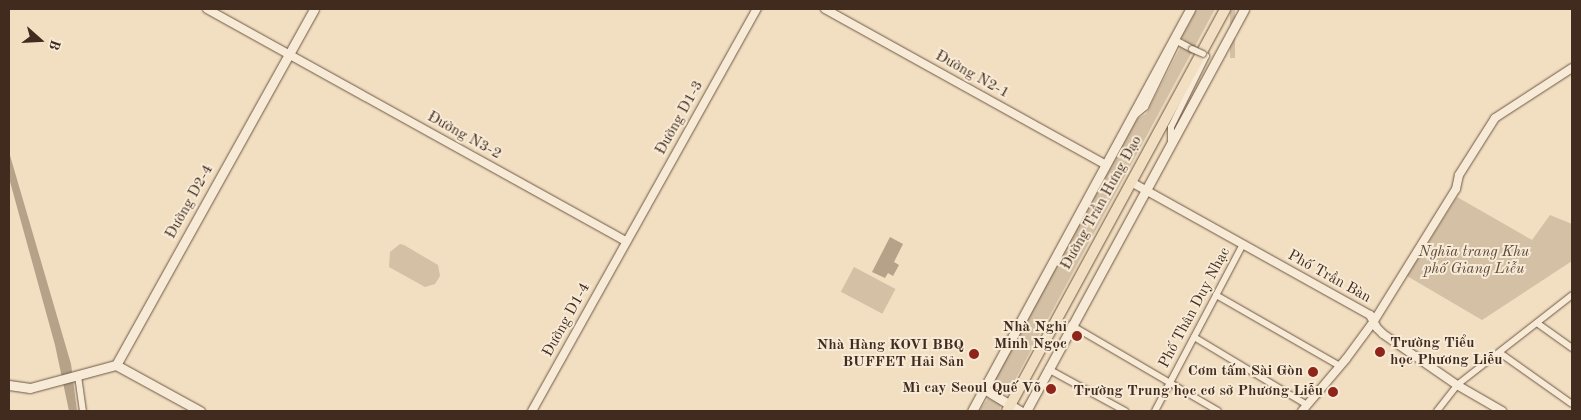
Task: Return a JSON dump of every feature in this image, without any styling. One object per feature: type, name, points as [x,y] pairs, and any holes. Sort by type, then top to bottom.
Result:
[{"type":"highway","name":"Đường Trần Hưng Đạo","points":[[1008,408],[1226,9]]},
{"type":"main road","name":"Đường D2-4","points":[[116,365],[314,9]]},
{"type":"main road","name":"Đường Trần Hưng Đạo","points":[[972,411],[1190,9]]},
{"type":"main road","name":"Đường Trần Hưng Đạo","points":[[1026,411],[1244,9]]},
{"type":"main road","points":[[9,386],[27,388],[116,365],[200,411]]},
{"type":"main road","points":[[984,390],[1008,408],[1020,411]]},
{"type":"street","name":"Đường N3-2","points":[[208,9],[626,241]]},
{"type":"street","name":"Đường D1-3","points":[[626,241],[757,9]]},
{"type":"street","name":"Đường N2-1","points":[[825,9],[1106,164]]},
{"type":"street","points":[[1131,119],[1145,107],[1177,41],[1206,56],[1171,128],[1171,143]]},
{"type":"street","points":[[1194,338],[1304,408],[1340,366],[1374,320],[1456,189],[1459,175],[1495,118],[1572,68]]},
{"type":"street","name":"Phố Trần Bàn","points":[[1131,182],[1364,312],[1374,320],[1376,328],[1383,334],[1457,385],[1475,393],[1502,411]]},
{"type":"street","name":"Đường D1-4","points":[[532,411],[626,241]]},
{"type":"street","name":"Phố Thân Duy Nhạc","points":[[1155,411],[1243,244]]},
{"type":"street","points":[[1216,295],[1340,366]]},
{"type":"street","points":[[1437,411],[1457,385],[1572,295]]},
{"type":"street","points":[[1537,323],[1572,348]]},
{"type":"street","points":[[1071,325],[1218,411]]},
{"type":"street","points":[[1500,353],[1572,404]]},
{"type":"street","points":[[1048,369],[1125,411]]},
{"type":"street","points":[[78,376],[82,411]]},
{"type":"street","points":[[1569,411],[1572,408]]},
{"type":"green space","points":[[1197,9],[1215,9],[1009,391],[1000,390],[994,384],[994,381],[1137,119],[1146,114],[1184,40],[1181,38]]},
{"type":"green space","points":[[1230,9],[1235,9],[1235,58],[1230,58]]},
{"type":"green space","name":"Nghĩa trang Khu phố Giang Liễu","points":[[1457,197],[1532,240],[1550,215],[1572,224],[1572,261],[1482,320],[1407,276]]},
{"type":"green space","points":[[400,244],[438,265],[440,276],[435,284],[425,287],[389,267],[390,252]]},
{"type":"green space","points":[[854,267],[895,289],[882,314],[841,292]]},
{"type":"green space","points":[[988,398],[1001,405],[999,411],[979,411]]},
{"type":"shaded area","points":[[9,152],[71,364],[77,411],[69,411],[55,345],[9,178]]},
{"type":"shaded area","points":[[890,237],[903,244],[894,262],[899,265],[893,276],[888,273],[885,278],[872,272]]},
{"type":"place","name":"Nhà Nghỉ Minh Ngọc","points":[[1077,336]]},
{"type":"place","name":"Trường Tiểu học Phương Liễu","points":[[1380,352]]},
{"type":"place","name":"Nhà Hàng KOVI BBQ BUFFET Hải Sản","points":[[974,354]]},
{"type":"place","name":"Cơm tấm Sài Gòn","points":[[1313,372]]},
{"type":"place","name":"Mì cay Seoul Quế Võ","points":[[1051,389]]},
{"type":"place","name":"Trường Trung học cơ sở Phương Liễu","points":[[1333,392]]}]
